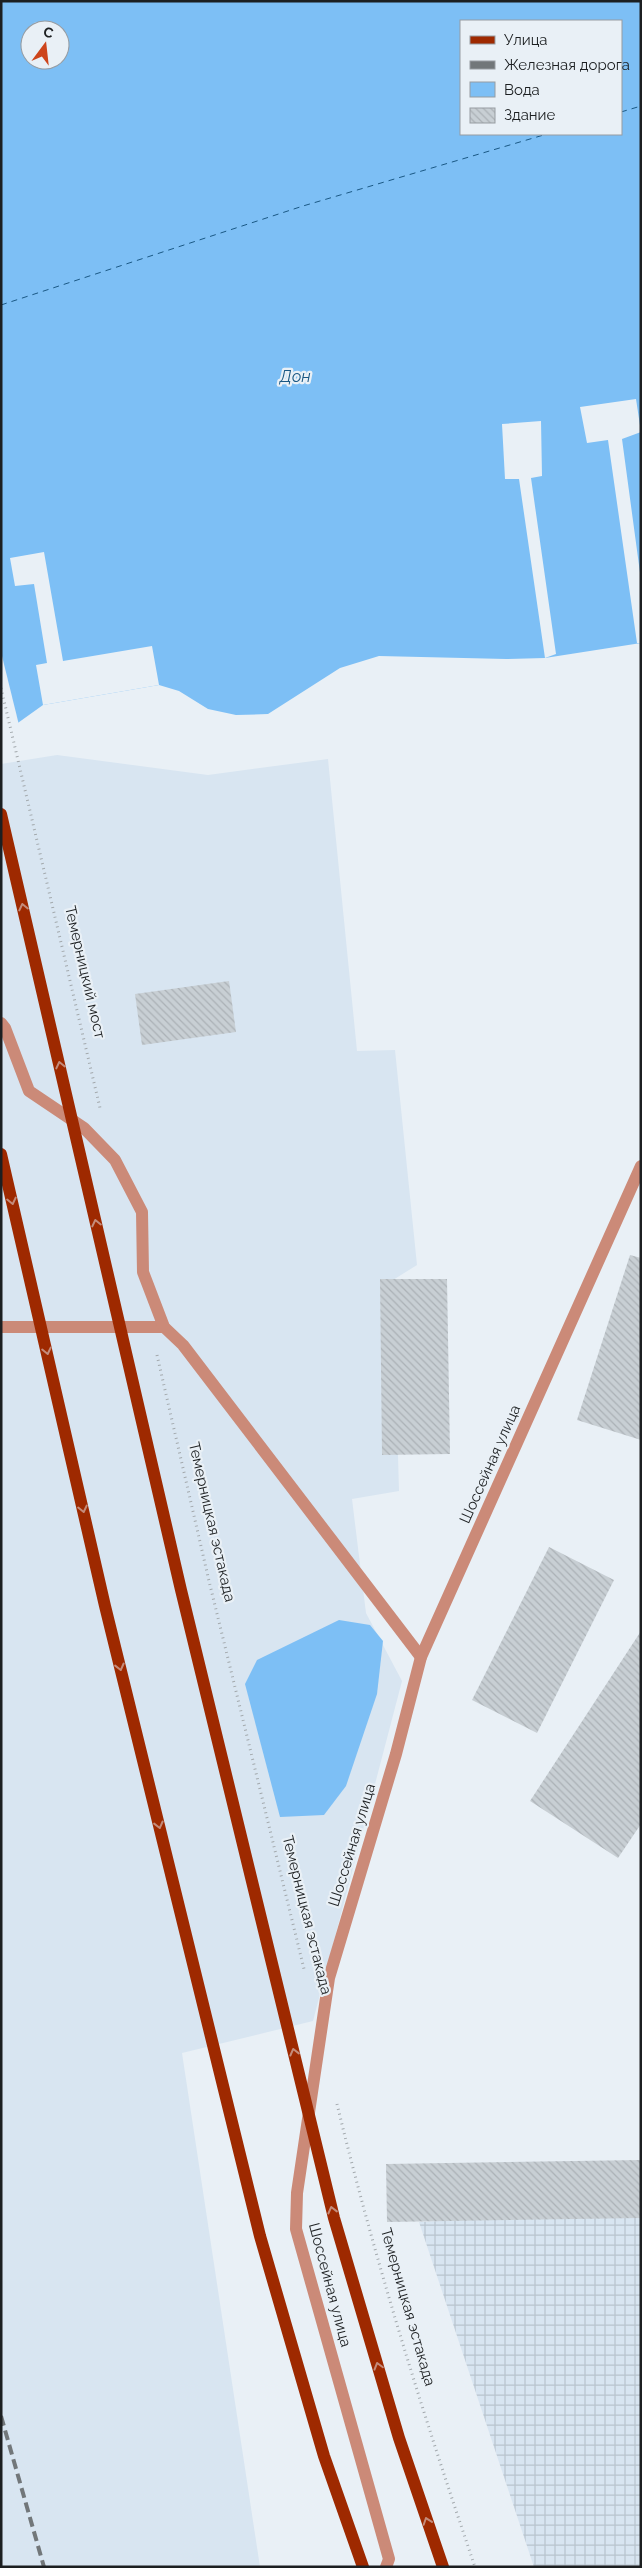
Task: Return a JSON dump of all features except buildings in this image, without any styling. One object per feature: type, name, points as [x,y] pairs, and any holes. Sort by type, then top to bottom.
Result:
[{"type":"main road","points":[[1,814],[180,1590],[334,2218],[399,2438],[443,2567]]},
{"type":"main road","points":[[1,1154],[108,1616],[260,2236],[324,2456],[363,2567]]},
{"type":"street","points":[[1,1024],[5,1028],[29,1092],[84,1128],[115,1160],[120,1168],[142,1212],[143,1272],[164,1327],[183,1344],[421,1657]]},
{"type":"street","name":"Шоссейная улица","points":[[386,2567],[389,2559],[296,2229],[297,2194],[329,1978],[396,1754],[421,1657],[641,1166]]},
{"type":"street","points":[[1,1328],[164,1327]]},
{"type":"path","name":"Темерницкий мост","points":[[1,688],[100,1111]]},
{"type":"path","name":"Темерницкая эстакада","points":[[156,1350],[209,1581],[305,1974]]},
{"type":"path","name":"Темерницкая эстакада","points":[[335,2098],[363,2210],[424,2418],[475,2567]]},
{"type":"shaded area","points":[[57,755],[208,775],[328,759],[357,1051],[395,1050],[417,1265],[393,1280],[399,1491],[352,1499],[366,1613],[402,1681],[313,2021],[182,2053],[260,2567],[1,2567],[1,764]]},
{"type":"shaded area","points":[[641,2211],[641,2567],[534,2567],[419,2222]]},
{"type":"water","name":"Дон","points":[[1,1],[641,1],[641,643],[545,658],[379,656],[340,668],[268,714],[236,715],[208,709],[179,691],[159,685],[43,705],[1,735]]},
{"type":"water","points":[[339,1620],[370,1625],[383,1641],[377,1694],[346,1786],[324,1815],[280,1817],[245,1684],[257,1660]]},
{"type":"pier","points":[[636,399],[641,432],[622,439],[641,580],[641,643],[637,643],[608,440],[587,443],[580,407]]},
{"type":"pier","points":[[541,421],[542,476],[531,478],[556,654],[545,658],[519,479],[505,479],[502,424]]},
{"type":"pier","points":[[44,552],[63,661],[152,646],[159,685],[43,705],[36,665],[47,663],[34,584],[15,586],[10,558]]},
{"type":"pier","points":[[1,652],[19,725],[1,737]]},
{"type":"ferry route","points":[[622,112],[641,106]]},
{"type":"ferry route","points":[[1,305],[303,206],[544,135]]},
{"type":"railway","points":[[1,2416],[44,2567]]}]
